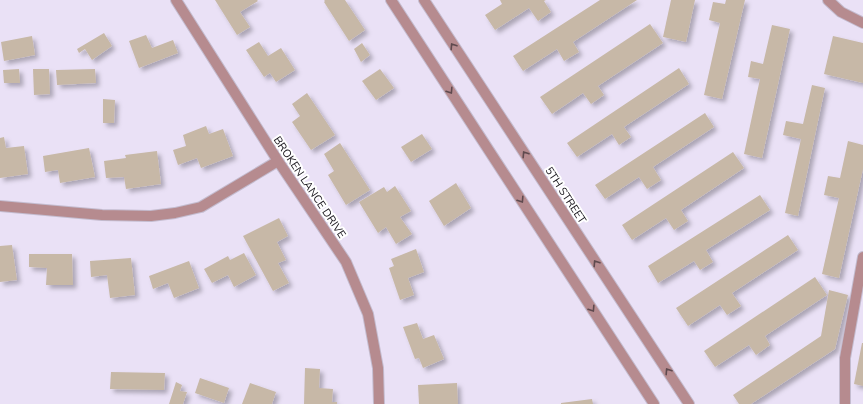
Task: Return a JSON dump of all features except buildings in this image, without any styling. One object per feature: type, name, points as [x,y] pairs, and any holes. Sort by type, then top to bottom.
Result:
[{"type":"street","name":"BROKEN LANCE DRIVE","points":[[176,0],[278,161],[346,262],[368,314],[378,368],[379,404]]},
{"type":"street","points":[[391,0],[654,404]]},
{"type":"street","name":"5TH STREET","points":[[424,0],[689,404]]},
{"type":"street","points":[[828,0],[841,12],[863,23]]},
{"type":"street","points":[[0,206],[102,215],[151,216],[176,213],[201,207],[278,161]]},
{"type":"street","points":[[845,404],[845,358],[863,257]]}]
